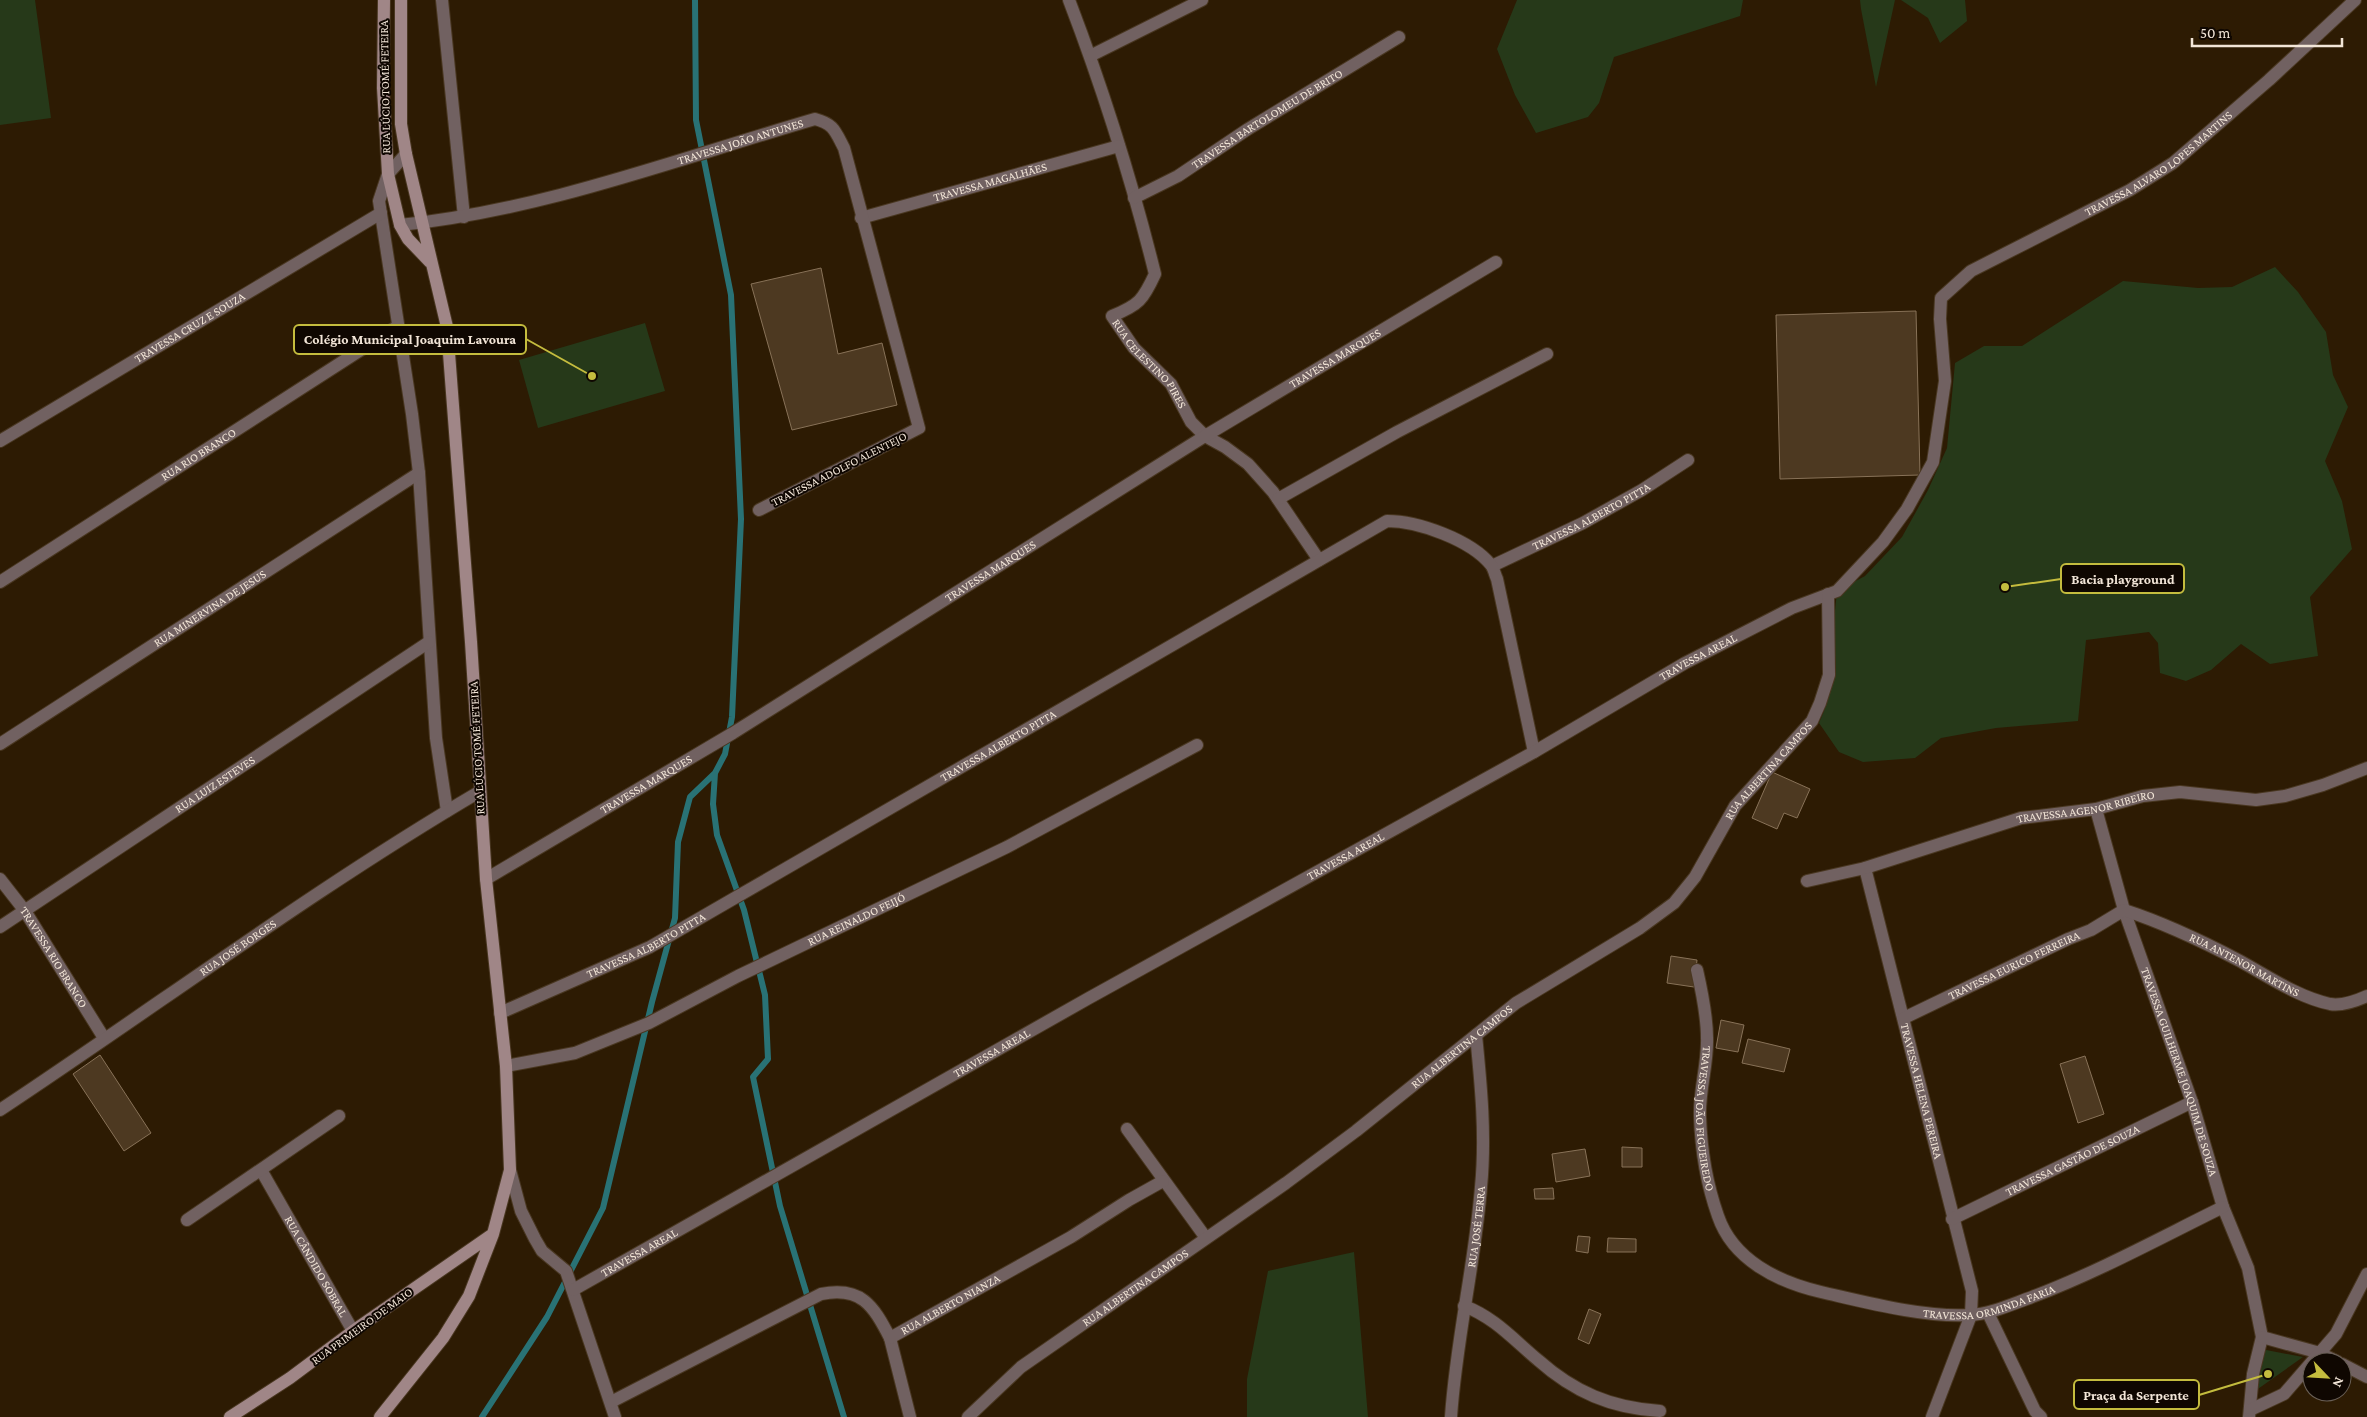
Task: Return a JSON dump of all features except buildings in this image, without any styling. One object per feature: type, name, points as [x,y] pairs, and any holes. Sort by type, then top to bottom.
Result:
[{"type":"main road","name":"RUA LÚCIO TOMÉ FETEIRA","points":[[384,0],[383,88],[388,174],[400,225],[408,239],[430,262]]},
{"type":"main road","name":"RUA LÚCIO TOMÉ FETEIRA","points":[[380,1417],[444,1338],[469,1296],[493,1234],[510,1170],[506,1066],[486,879],[446,327],[406,154],[401,124],[401,0]]},
{"type":"main road","name":"RUA PRIMEIRO DE MAIO","points":[[230,1417],[290,1378],[353,1331],[493,1234]]},
{"type":"street","points":[[442,0],[464,217]]},
{"type":"street","name":"RUA CELESTINO PIRES","points":[[1068,0],[1090,56],[1119,146],[1155,274],[1145,296],[1134,307],[1112,316],[1134,348],[1171,384],[1191,422],[1205,436],[1225,447],[1248,464],[1278,499],[1319,560]]},
{"type":"street","points":[[1090,56],[1202,0]]},
{"type":"street","name":"TRAVESSA ALVARO LOPES MARTINS","points":[[1941,298],[1971,272],[2130,190],[2173,163],[2263,86],[2355,0]]},
{"type":"street","name":"TRAVESSA BARTOLOMEU DE BRITO","points":[[1134,198],[1178,176],[1248,129],[1399,37]]},
{"type":"street","name":"TRAVESSA JOÃO ANTUNES","points":[[400,225],[464,217],[594,188],[815,120],[828,122],[844,148],[861,218],[919,428]]},
{"type":"street","name":"TRAVESSA MAGALHÃES","points":[[861,218],[1119,146]]},
{"type":"street","name":"RUA LÚCIO TOMÉ FETEIRA","points":[[406,154],[388,174],[379,201],[412,414],[419,473],[436,738],[447,811]]},
{"type":"street","name":"TRAVESSA CRUZ E SOUZA","points":[[0,441],[380,213]]},
{"type":"street","name":"TRAVESSA MARQUES","points":[[486,879],[701,752],[1205,436],[1496,262]]},
{"type":"street","name":"TRAVESSA AREAL","points":[[573,1288],[753,1189],[1098,993],[1534,752],[1685,663],[1792,608],[1837,591],[1883,542],[1907,509],[1934,462],[1945,381],[1940,319],[1941,298]]},
{"type":"street","name":"RUA RIO BRANCO","points":[[0,582],[398,326]]},
{"type":"street","points":[[1278,499],[1397,432],[1547,354]]},
{"type":"street","name":"TRAVESSA ADOLFO ALENTEJO","points":[[760,510],[919,428]]},
{"type":"street","name":"TRAVESSA ALBERTO PITTA","points":[[500,1013],[673,935],[1387,521],[1405,521],[1445,535],[1475,550],[1492,566],[1583,523],[1642,490],[1688,460]]},
{"type":"street","name":"RUA MINERVINA DE JESUS","points":[[0,744],[419,473]]},
{"type":"street","points":[[1492,566],[1497,579],[1534,752]]},
{"type":"street","name":"RUA ALBERTINA CAMPOS","points":[[968,1417],[1021,1367],[1356,1131],[1516,1003],[1640,928],[1674,903],[1695,877],[1735,806],[1812,721],[1829,674],[1828,594]]},
{"type":"street","name":"RUA LUIZ ESTEVES","points":[[0,927],[429,642]]},
{"type":"street","name":"RUA REINALDO FEIJÓ","points":[[506,1066],[575,1053],[649,1023],[738,976],[1007,847],[1198,745]]},
{"type":"street","name":"TRAVESSA AGENOR RIBEIRO","points":[[1807,881],[1865,868],[2021,818],[2096,808],[2143,796],[2180,792],[2256,800],[2323,785],[2367,768]]},
{"type":"street","name":"RUA JOSÉ BORGES","points":[[0,1110],[104,1038],[447,811],[479,792]]},
{"type":"street","name":"TRAVESSA GUILHERME JOAQUIM DE SOUZA","points":[[2096,808],[2124,910],[2192,1102],[2224,1207],[2248,1268],[2262,1337]]},
{"type":"street","name":"TRAVESSA HELENA PEREIRA","points":[[1865,868],[1904,1018],[1952,1220],[1972,1291],[1971,1315],[1932,1417]]},
{"type":"street","name":"TRAVESSA RIO BRANCO","points":[[0,879],[25,911],[104,1038]]},
{"type":"street","name":"RUA ANTENOR MARTINS","points":[[2124,910],[2156,920],[2305,996],[2332,1004],[2349,1003],[2367,996]]},
{"type":"street","name":"TRAVESSA EURICO FERREIRA","points":[[1904,1018],[2068,939],[2091,930],[2124,910]]},
{"type":"street","name":"TRAVESSA JOÃO FIGUEIREDO","points":[[1698,970],[1704,998],[1707,1039],[1700,1115],[1706,1166],[1718,1217],[1730,1241],[1745,1257]]},
{"type":"street","name":"RUA JOSÉ TERRA","points":[[1451,1417],[1454,1373],[1481,1188],[1484,1138],[1476,1034]]},
{"type":"street","name":"TRAVESSA GASTÃO DE SOUZA","points":[[1952,1220],[2192,1102]]},
{"type":"street","points":[[187,1220],[338,1116]]},
{"type":"street","points":[[1127,1129],[1206,1238]]},
{"type":"street","name":"RUA CÂNDIDO SOBRAL","points":[[261,1170],[353,1331]]},
{"type":"street","points":[[510,1170],[521,1211],[535,1239],[542,1250],[566,1272],[573,1288],[615,1417]]},
{"type":"street","name":"RUA ALBERTO NIANZA","points":[[611,1402],[821,1294],[836,1291],[851,1293],[864,1300],[876,1312],[890,1338],[1071,1237],[1163,1181]]},
{"type":"street","name":"TRAVESSA ORMINDA FARIA","points":[[1745,1257],[1775,1277],[1805,1288],[1926,1313],[1971,1315],[1988,1313],[2073,1281],[2224,1207]]},
{"type":"street","points":[[2321,1352],[2336,1334],[2367,1274]]},
{"type":"street","points":[[1464,1306],[1479,1311],[1495,1322],[1539,1362],[1581,1391],[1624,1408],[1660,1411]]},
{"type":"street","points":[[1988,1313],[2035,1412],[2041,1417]]},
{"type":"street","points":[[2250,1414],[2253,1374],[2262,1337],[2316,1352]]},
{"type":"street","points":[[890,1338],[910,1417]]},
{"type":"street","points":[[2352,1369],[2367,1377]]},
{"type":"street","points":[[2250,1414],[2284,1394],[2302,1374]]},
{"type":"green space","points":[[0,0],[35,0],[51,118],[0,125]]},
{"type":"green space","points":[[1517,0],[1743,0],[1740,16],[1614,57],[1599,103],[1588,117],[1536,133],[1515,95],[1497,49]]},
{"type":"green space","points":[[1860,0],[1895,0],[1876,87],[1861,9]]},
{"type":"green space","points":[[1901,0],[1965,0],[1967,21],[1940,43],[1928,18]]},
{"type":"green space","points":[[2275,267],[2298,292],[2326,332],[2333,375],[2348,407],[2325,461],[2342,501],[2352,549],[2310,597],[2318,656],[2270,664],[2241,644],[2211,670],[2186,681],[2160,673],[2158,643],[2149,632],[2086,640],[2078,721],[1996,728],[1941,738],[1915,758],[1863,762],[1839,752],[1819,723],[1836,668],[1833,631],[1837,591],[1865,576],[1902,537],[1928,490],[1947,448],[1955,363],[1984,346],[2022,346],[2123,281],[2198,288],[2232,287]]},
{"type":"green space","points":[[645,323],[665,391],[538,428],[519,360]]},
{"type":"green space","points":[[1354,1252],[1368,1417],[1247,1417],[1247,1379],[1268,1271]]},
{"type":"green space","points":[[2261,1349],[2302,1357],[2302,1358],[2255,1391]]},
{"type":"waterway","points":[[482,1417],[547,1317],[603,1208],[652,1002],[675,918],[678,842],[690,797],[715,773],[725,754],[732,717],[741,519],[731,295],[696,120],[695,0]]},
{"type":"waterway","points":[[715,773],[713,804],[717,835],[744,910],[765,995],[768,1059],[753,1077],[780,1206],[844,1417]]},
{"type":"place","name":"Colégio Municipal Joaquim Lavoura","points":[[592,376]]},
{"type":"place","name":"Bacia playground","points":[[2005,587]]},
{"type":"place","name":"Praça da Serpente","points":[[2268,1374]]}]
